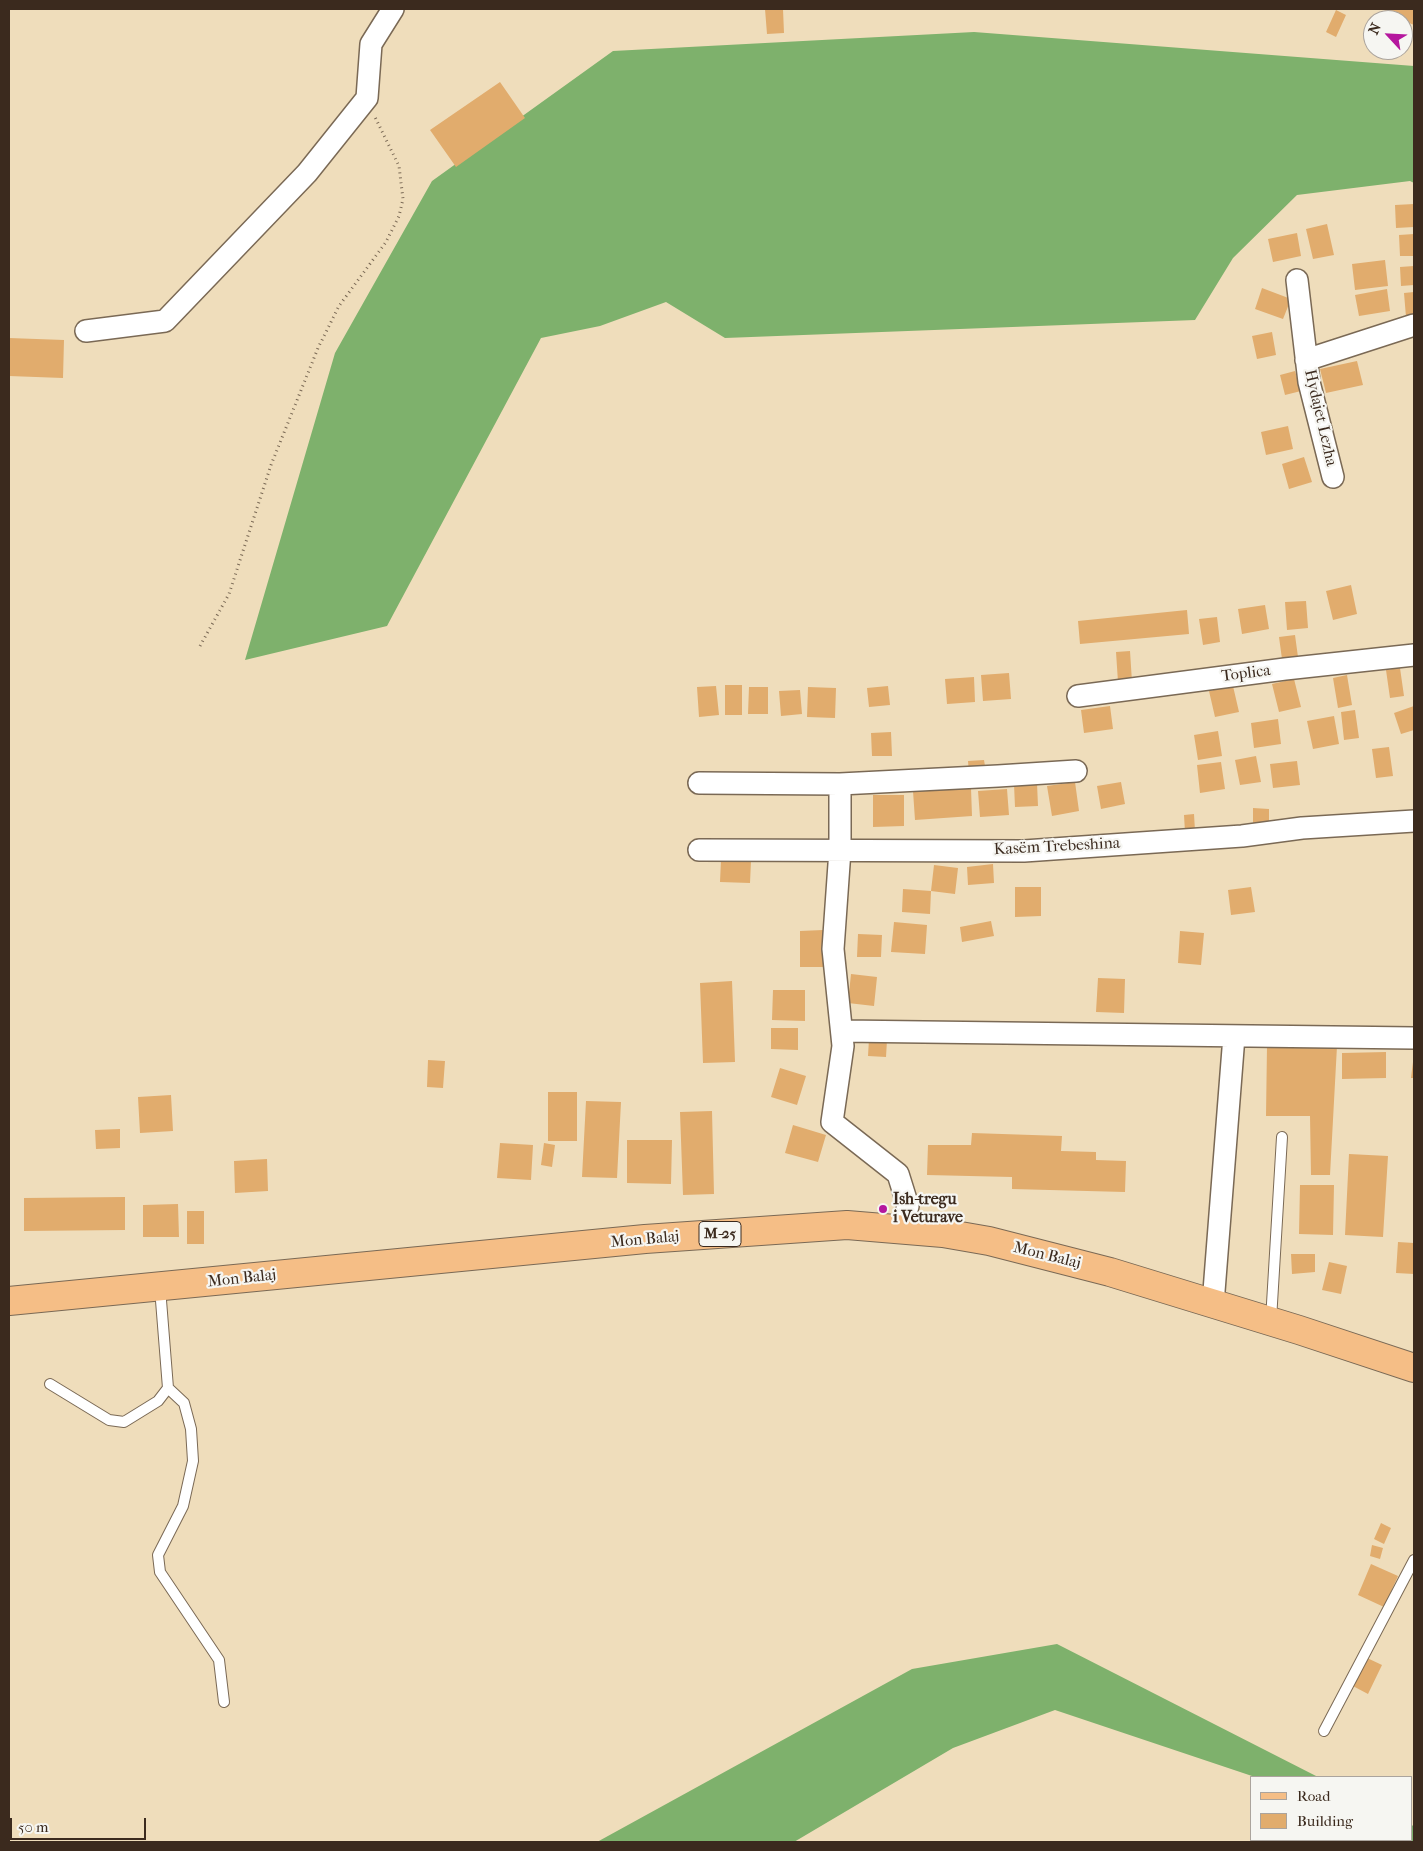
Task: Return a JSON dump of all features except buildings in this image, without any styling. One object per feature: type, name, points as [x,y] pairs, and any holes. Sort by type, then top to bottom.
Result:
[{"type":"main road","name":"Mon Balaj","points":[[9,1301],[645,1239],[847,1225],[943,1233],[989,1241],[1110,1272],[1271,1321],[1414,1368]]},
{"type":"street","points":[[86,331],[165,321],[307,173],[367,98],[371,44],[393,9]]},
{"type":"street","name":"Hydajet Lezha","points":[[1298,280],[1309,382],[1333,477]]},
{"type":"street","name":"Hydajet Lezha","points":[[1306,360],[1414,325]]},
{"type":"street","name":"Toplica","points":[[1078,696],[1285,669],[1414,655]]},
{"type":"street","points":[[700,782],[840,784],[1076,771]]},
{"type":"street","points":[[840,784],[840,850],[833,949],[843,1046],[832,1122],[898,1174],[908,1206],[905,1217],[905,1230]]},
{"type":"street","name":"Kasëm Trebeshina","points":[[699,850],[1024,851],[1233,836],[1302,828],[1414,821]]},
{"type":"street","points":[[842,1031],[1414,1038]]},
{"type":"street","points":[[1213,1304],[1234,1036]]},
{"type":"lane","points":[[1271,1321],[1282,1137]]},
{"type":"lane","points":[[50,1384],[109,1420],[124,1422],[158,1402],[168,1388],[160,1287]]},
{"type":"lane","points":[[168,1388],[184,1403],[191,1429],[193,1461],[183,1506],[158,1555],[160,1572],[219,1660],[224,1702]]},
{"type":"lane","points":[[1324,1731],[1414,1560]]},
{"type":"path","points":[[200,646],[229,594],[271,465],[318,348],[339,306],[386,242],[399,216],[403,199],[399,166],[367,98]]},
{"type":"green space","points":[[974,32],[1414,66],[1414,183],[1410,181],[1297,195],[1233,258],[1195,320],[725,338],[666,302],[600,326],[541,338],[387,626],[245,660],[335,353],[432,181],[613,51]]},
{"type":"green space","points":[[1057,1644],[1316,1776],[1252,1776],[1055,1710],[953,1748],[794,1842],[597,1842],[912,1669]]},
{"type":"green space","points":[[1414,1827],[1414,1842],[1372,1841],[1413,1841]]},
{"type":"place","name":"Ish-tregu i Veturave","points":[[883,1209]]}]
